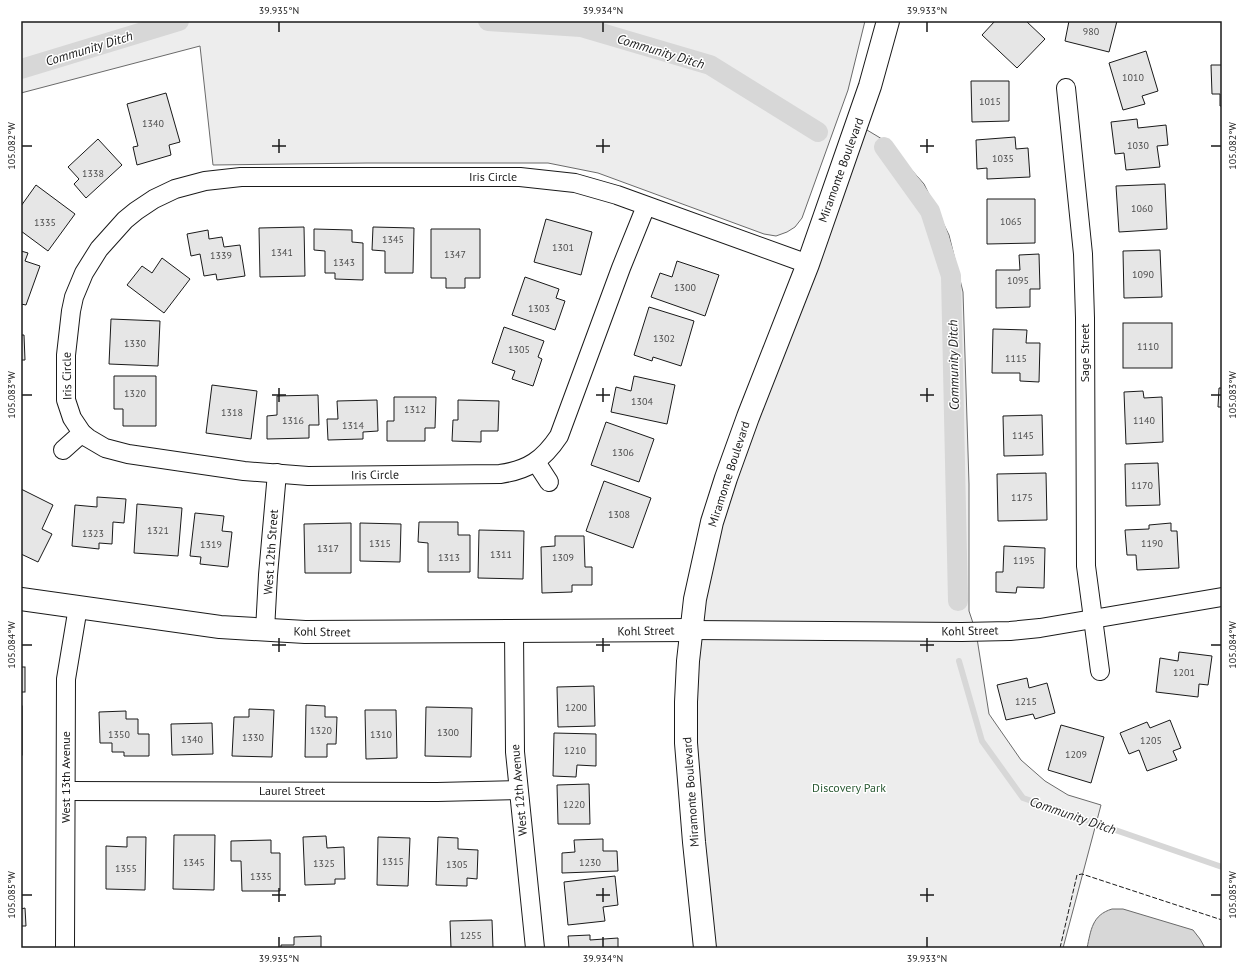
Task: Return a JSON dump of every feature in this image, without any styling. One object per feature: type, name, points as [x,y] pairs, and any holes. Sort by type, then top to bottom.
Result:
[{"type":"street","name":"Miramonte Boulevard","points":[[705,948],[686,743],[688,661],[695,599],[709,537],[726,478],[748,417],[808,264],[867,94],[888,21]]},
{"type":"street","name":"Sage Street","points":[[1066,88],[1083,254],[1085,318],[1086,566],[1100,671]]},
{"type":"street","name":"Iris Circle","points":[[646,206],[621,268],[559,436],[552,446],[536,462],[528,467],[500,474],[308,476],[244,471],[128,454],[105,448],[82,433],[72,418],[66,400],[66,355],[74,297],[84,273],[99,250],[124,220],[136,210],[175,189],[205,181],[241,177],[520,177],[575,183],[617,195],[808,264]]},
{"type":"street","points":[[63,450],[82,433]]},
{"type":"street","points":[[536,462],[549,482]]},
{"type":"street","name":"West 12th Street","points":[[265,630],[268,575],[277,473]]},
{"type":"street","name":"Kohl Street","points":[[21,599],[220,627],[305,632],[691,630],[976,632],[1040,628],[1222,597]]},
{"type":"street","name":"West 13th Avenue","points":[[65,948],[66,679],[78,607]]},
{"type":"street","name":"West 12th Avenue","points":[[514,632],[515,752],[534,948]]},
{"type":"street","name":"Laurel Street","points":[[66,791],[437,792],[518,790]]},
{"type":"shaded area","points":[[21,21],[865,21],[848,90],[802,218],[795,227],[776,236],[764,234],[598,173],[548,163],[213,165],[200,46],[21,93]]},
{"type":"shaded area","name":"Discovery Park","points":[[857,124],[887,142],[924,184],[949,235],[963,292],[969,484],[969,611],[976,632],[989,714],[1021,760],[1045,781],[1068,795],[1101,805],[1063,948],[705,948],[694,842],[695,599]]},
{"type":"shaded area","points":[[1112,909],[1123,909],[1193,930],[1205,948],[1087,948],[1091,929],[1096,919],[1100,915]]},
{"type":"building","points":[[995,21],[1026,21],[1045,39],[1017,68],[982,35]]},
{"type":"building","points":[[1069,21],[1117,21],[1109,52],[1065,41]]},
{"type":"building","points":[[1146,51],[1158,91],[1142,96],[1145,104],[1123,110],[1109,63]]},
{"type":"building","points":[[1211,65],[1222,65],[1222,106],[1220,106],[1220,94],[1212,94]]},
{"type":"building","points":[[971,81],[1009,81],[1009,121],[972,122]]},
{"type":"building","points":[[166,93],[180,142],[169,145],[171,155],[137,165],[133,147],[138,146],[127,104]]},
{"type":"building","points":[[1137,119],[1138,128],[1166,125],[1168,145],[1157,146],[1160,167],[1126,170],[1124,153],[1115,154],[1111,122]]},
{"type":"building","points":[[1015,137],[1016,149],[1028,148],[1030,177],[987,179],[987,168],[977,169],[976,140]]},
{"type":"building","points":[[98,139],[122,165],[86,198],[74,184],[79,179],[68,167]]},
{"type":"building","points":[[1165,184],[1167,229],[1119,232],[1116,186]]},
{"type":"building","points":[[36,185],[75,214],[48,251],[21,231],[21,206]]},
{"type":"building","points":[[987,199],[1035,199],[1035,243],[987,244]]},
{"type":"building","points":[[546,219],[592,232],[581,275],[534,262]]},
{"type":"building","points":[[304,227],[305,276],[260,277],[259,228]]},
{"type":"building","points":[[373,227],[414,228],[413,273],[385,273],[385,251],[372,250]]},
{"type":"building","points":[[314,229],[352,230],[352,242],[363,243],[363,280],[335,279],[335,273],[325,273],[325,251],[314,250]]},
{"type":"building","points":[[431,229],[480,229],[480,278],[465,278],[465,288],[446,288],[446,278],[431,278]]},
{"type":"building","points":[[208,230],[209,239],[222,237],[224,247],[240,245],[245,276],[217,280],[216,274],[204,276],[200,254],[191,256],[187,234]]},
{"type":"building","points":[[1160,250],[1162,297],[1124,298],[1123,251]]},
{"type":"building","points":[[21,251],[28,253],[25,261],[40,266],[26,305],[21,304]]},
{"type":"building","points":[[1039,254],[1040,289],[1030,289],[1030,307],[996,308],[996,270],[1020,270],[1019,255]]},
{"type":"building","points":[[162,258],[190,279],[164,313],[127,285],[142,266],[152,273]]},
{"type":"building","points":[[677,261],[719,275],[705,316],[651,297],[660,273],[672,277]]},
{"type":"building","points":[[525,277],[559,289],[556,298],[565,301],[555,330],[512,315]]},
{"type":"building","points":[[649,307],[694,321],[681,366],[653,357],[652,361],[634,355]]},
{"type":"building","points":[[111,319],[160,321],[158,366],[109,364]]},
{"type":"building","points":[[1123,323],[1172,323],[1172,368],[1123,368]]},
{"type":"building","points":[[504,327],[544,341],[538,357],[542,359],[533,386],[512,379],[515,371],[492,363]]},
{"type":"building","points":[[993,329],[1027,330],[1026,343],[1040,343],[1039,382],[1020,381],[1020,373],[992,373]]},
{"type":"building","points":[[21,335],[24,335],[25,360],[21,360]]},
{"type":"building","points":[[114,376],[156,376],[156,426],[123,426],[123,409],[114,409]]},
{"type":"building","points":[[634,376],[675,385],[667,424],[611,412],[616,387],[631,391]]},
{"type":"building","points":[[212,385],[257,391],[251,439],[206,433]]},
{"type":"building","points":[[1219,388],[1222,388],[1222,407],[1218,407]]},
{"type":"building","points":[[1143,391],[1144,398],[1162,397],[1163,442],[1126,444],[1124,392]]},
{"type":"building","points":[[318,395],[319,425],[309,425],[309,438],[267,439],[267,416],[277,415],[277,396]]},
{"type":"building","points":[[394,397],[436,397],[435,428],[425,428],[425,441],[387,441],[387,421],[394,421]]},
{"type":"building","points":[[377,400],[378,431],[363,432],[363,439],[328,440],[327,419],[338,419],[337,401]]},
{"type":"building","points":[[458,400],[499,401],[498,431],[481,431],[481,442],[452,441],[453,420],[458,420]]},
{"type":"building","points":[[1042,415],[1043,455],[1004,456],[1003,416]]},
{"type":"building","points":[[606,422],[654,439],[639,482],[591,465]]},
{"type":"building","points":[[1158,463],[1160,505],[1126,506],[1125,464]]},
{"type":"building","points":[[1046,473],[1047,520],[998,521],[997,474]]},
{"type":"building","points":[[604,481],[651,498],[633,548],[586,531]]},
{"type":"building","points":[[21,489],[53,505],[42,529],[52,534],[38,562],[21,554]]},
{"type":"building","points":[[97,497],[126,499],[124,523],[113,522],[112,544],[99,543],[99,549],[72,546],[75,505],[97,507]]},
{"type":"building","points":[[137,504],[182,508],[178,556],[134,553]]},
{"type":"building","points":[[195,513],[224,516],[222,531],[232,532],[228,567],[200,564],[201,557],[190,556]]},
{"type":"building","points":[[419,522],[458,522],[458,535],[470,535],[470,572],[428,572],[428,543],[418,542]]},
{"type":"building","points":[[351,523],[351,573],[305,573],[304,524]]},
{"type":"building","points":[[360,523],[401,524],[400,562],[360,561]]},
{"type":"building","points":[[1171,523],[1171,531],[1177,531],[1179,568],[1137,570],[1136,555],[1127,555],[1125,530],[1149,529],[1149,525]]},
{"type":"building","points":[[479,530],[524,531],[523,579],[478,578]]},
{"type":"building","points":[[555,536],[584,536],[585,567],[592,567],[592,585],[572,585],[572,592],[542,593],[541,547],[555,546]]},
{"type":"building","points":[[1004,546],[1045,548],[1044,588],[1017,587],[1016,593],[996,592],[996,572],[1003,572]]},
{"type":"building","points":[[1179,652],[1212,656],[1208,685],[1199,684],[1198,697],[1156,692],[1160,658],[1178,661]]},
{"type":"building","points":[[21,667],[25,667],[25,692],[21,692]]},
{"type":"building","points":[[1027,678],[1029,688],[1047,683],[1055,713],[1035,719],[1033,714],[1006,720],[997,685]]},
{"type":"building","points":[[594,686],[595,726],[558,727],[557,687]]},
{"type":"building","points":[[306,705],[325,706],[325,717],[337,717],[336,744],[327,744],[327,757],[305,757]]},
{"type":"building","points":[[22,706],[22,755],[21,755]]},
{"type":"building","points":[[426,707],[472,708],[471,757],[425,756]]},
{"type":"building","points":[[249,709],[274,710],[272,757],[232,756],[234,717],[249,717]]},
{"type":"building","points":[[365,710],[396,710],[397,758],[366,759]]},
{"type":"building","points":[[126,711],[126,719],[138,719],[138,734],[149,734],[149,756],[124,756],[124,752],[112,752],[112,743],[100,743],[99,712]]},
{"type":"building","points":[[1170,720],[1181,748],[1173,751],[1177,760],[1147,771],[1139,750],[1129,754],[1120,733],[1147,722],[1150,728]]},
{"type":"building","points":[[212,723],[213,754],[172,755],[171,724]]},
{"type":"building","points":[[1061,725],[1104,737],[1091,783],[1048,770]]},
{"type":"building","points":[[554,733],[596,734],[596,766],[577,765],[576,777],[553,776]]},
{"type":"building","points":[[589,784],[590,824],[558,824],[557,785]]},
{"type":"building","points":[[174,835],[215,835],[214,890],[173,889]]},
{"type":"building","points":[[326,836],[327,848],[344,847],[345,879],[335,879],[335,884],[305,885],[303,837]]},
{"type":"building","points":[[127,837],[146,837],[145,890],[106,889],[106,846],[127,847]]},
{"type":"building","points":[[378,837],[410,838],[408,886],[377,885]]},
{"type":"building","points":[[438,837],[458,838],[458,849],[478,850],[477,879],[467,878],[467,886],[436,885]]},
{"type":"building","points":[[603,839],[603,851],[617,851],[618,871],[562,873],[562,853],[575,852],[574,840]]},
{"type":"building","points":[[271,840],[271,853],[280,853],[280,891],[242,891],[241,861],[231,861],[231,841]]},
{"type":"building","points":[[615,876],[618,905],[603,907],[605,921],[568,925],[564,882]]},
{"type":"building","points":[[25,908],[26,926],[21,926],[21,909]]},
{"type":"building","points":[[492,920],[493,948],[451,948],[450,921]]},
{"type":"building","points":[[590,935],[590,940],[618,938],[618,948],[569,948],[568,936]]},
{"type":"building","points":[[321,936],[321,948],[281,948],[281,945],[294,945],[294,937]]},
{"type":"waterway","name":"Community Ditch","points":[[21,69],[179,21]]},
{"type":"waterway","name":"Community Ditch","points":[[488,21],[581,27],[710,65],[818,132]]},
{"type":"waterway","name":"Community Ditch","points":[[884,147],[930,211],[951,276],[958,601]]},
{"type":"waterway","name":"Community Ditch","points":[[959,661],[982,741],[1023,798],[1222,867]]},
{"type":"fence","points":[[1060,948],[1077,875],[1082,874],[1222,920]]}]
